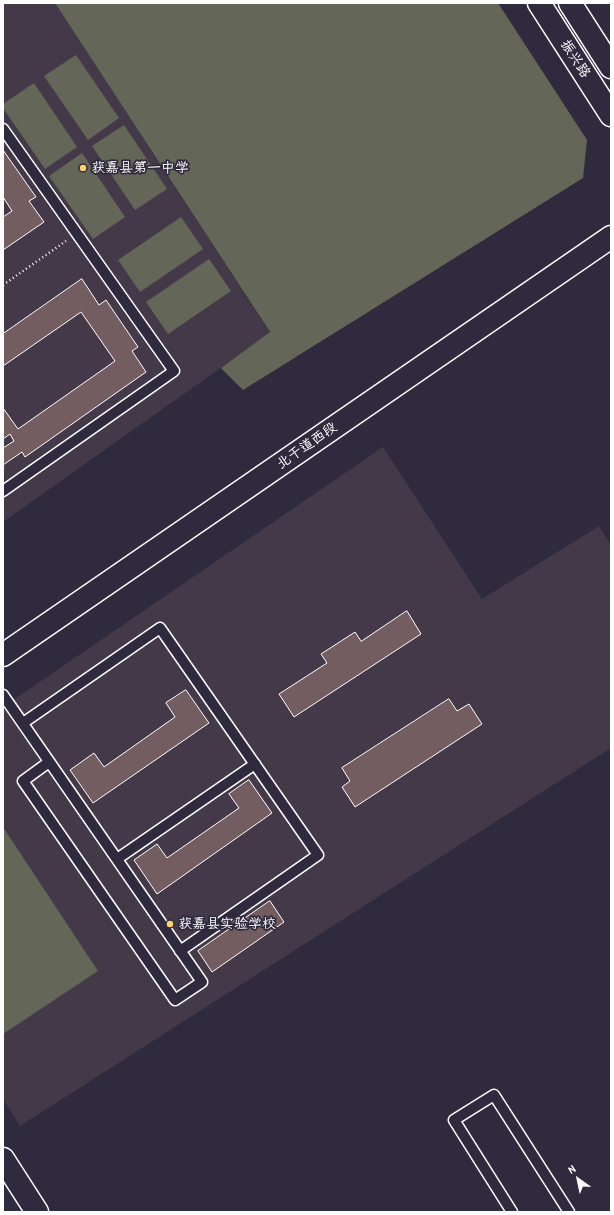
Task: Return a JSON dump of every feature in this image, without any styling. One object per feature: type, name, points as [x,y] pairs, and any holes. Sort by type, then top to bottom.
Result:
[{"type":"street","name":"振兴路","points":[[539,3],[611,115]]},
{"type":"street","name":"振兴路","points":[[570,3],[611,67]]},
{"type":"street","name":"北干道西段","points":[[3,655],[611,237]]},
{"type":"street","points":[[3,1159],[37,1212]]},
{"type":"lane","points":[[3,129],[174,371],[3,491]]},
{"type":"lane","points":[[23,724],[160,628],[255,764],[318,855],[180,950]]},
{"type":"lane","points":[[3,695],[50,762],[202,982],[175,1000],[23,781],[50,762]]},
{"type":"lane","points":[[117,859],[255,764]]},
{"type":"lane","points":[[512,1212],[454,1120],[494,1095],[569,1212]]},
{"type":"path","points":[[3,285],[77,233]]},
{"type":"shaded area","name":"获嘉县第一中学","points":[[3,3],[55,3],[270,333],[3,522]]},
{"type":"shaded area","name":"获嘉县实验学校","points":[[383,447],[482,599],[599,526],[611,545],[611,748],[20,1126],[3,1099],[3,707]]},
{"type":"green space","points":[[55,3],[498,3],[587,140],[583,178],[243,390],[221,368],[270,332]]},
{"type":"green space","points":[[76,55],[119,118],[88,140],[44,76]]},
{"type":"green space","points":[[34,83],[77,147],[45,169],[3,108],[3,104]]},
{"type":"green space","points":[[124,125],[167,189],[135,210],[92,146]]},
{"type":"green space","points":[[82,153],[125,217],[93,239],[49,176]]},
{"type":"green space","points":[[181,217],[203,249],[140,292],[118,260]]},
{"type":"green space","points":[[209,259],[231,291],[168,334],[146,302]]},
{"type":"green space","points":[[3,827],[98,971],[3,1034]]},
{"type":"building","points":[[3,150],[36,197],[29,201],[44,222],[3,250],[3,217],[12,211],[3,197]]},
{"type":"building","points":[[82,279],[99,305],[106,300],[138,347],[132,351],[146,372],[25,457],[22,452],[3,465],[3,448],[14,441],[10,434],[3,439],[3,408],[18,429],[115,361],[81,312],[3,366],[3,334]]},
{"type":"building","points":[[407,611],[421,634],[294,717],[279,694],[327,663],[321,654],[355,632],[361,641]]},
{"type":"building","points":[[186,690],[209,723],[93,803],[70,770],[94,753],[104,767],[175,717],[166,703]]},
{"type":"building","points":[[449,699],[457,711],[469,704],[482,724],[355,807],[342,787],[350,781],[342,768]]},
{"type":"building","points":[[249,780],[272,813],[157,894],[134,860],[157,844],[167,858],[239,808],[229,794]]},
{"type":"building","points":[[270,901],[284,922],[212,972],[198,951]]},
{"type":"place","name":"获嘉县第一中学","points":[[83,168]]},
{"type":"place","name":"获嘉县实验学校","points":[[170,924]]}]
